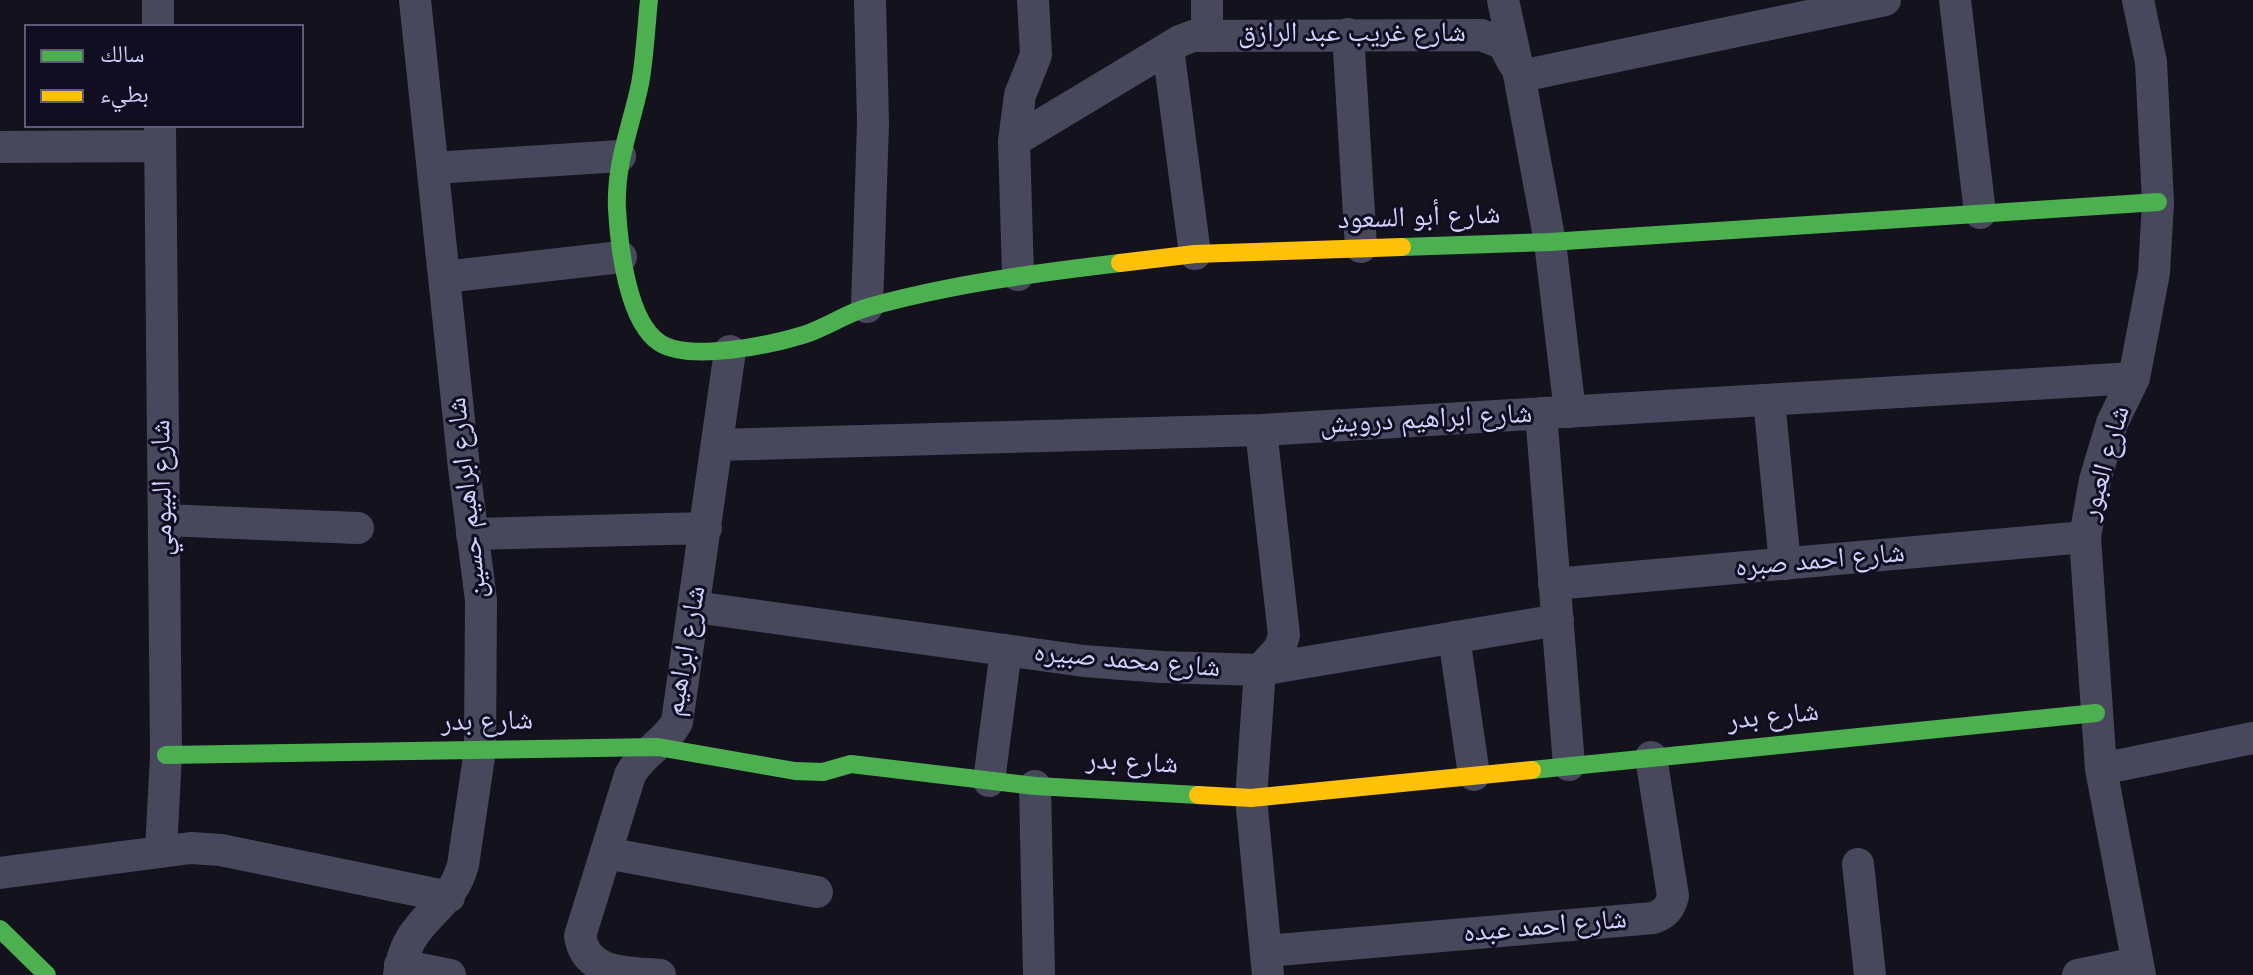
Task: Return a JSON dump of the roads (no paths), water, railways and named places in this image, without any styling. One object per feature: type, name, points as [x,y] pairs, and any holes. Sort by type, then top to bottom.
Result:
[{"type":"street","points":[[158,0],[158,24]]},
{"type":"street","name":"شارع ابراهيم حسين","points":[[399,970],[407,943],[418,924],[449,897],[458,882],[480,750],[481,600],[415,0]]},
{"type":"street","name":"شارع أبو السعود","points":[[649,0],[640,83],[620,156],[617,206],[621,257],[639,318],[648,333],[669,347],[694,351],[730,351],[804,335],[867,307],[1018,275],[1195,254],[1550,242],[2158,202]]},
{"type":"street","points":[[867,307],[873,123],[870,0]]},
{"type":"street","points":[[1018,275],[1014,141],[1020,95],[1036,55],[1033,0]]},
{"type":"street","points":[[1207,0],[1207,34]]},
{"type":"street","points":[[1503,0],[1550,242],[1555,412],[1554,584],[1569,765]]},
{"type":"street","points":[[1518,69],[1531,74],[1885,0]]},
{"type":"street","points":[[1955,0],[1980,213]]},
{"type":"street","name":"شارع العبور","points":[[2138,0],[2151,62],[2158,202],[2154,273],[2134,378],[2108,437],[2095,480],[2085,537],[2101,769],[2138,969]]},
{"type":"street","points":[[1348,34],[1361,247]]},
{"type":"street","name":"شارع غريب عبد الرازق","points":[[1014,141],[1193,36],[1481,35],[1502,43],[1518,69]]},
{"type":"street","points":[[1168,48],[1195,254]]},
{"type":"street","points":[[0,147],[160,136]]},
{"type":"street","name":"شارع البيومي","points":[[160,136],[166,755],[161,850]]},
{"type":"street","points":[[433,168],[620,156]]},
{"type":"street","points":[[444,277],[621,257]]},
{"type":"street","name":"شارع ابراهيم","points":[[660,975],[599,967],[585,954],[580,936],[630,775],[636,763],[670,735],[677,722],[730,351]]},
{"type":"street","name":"شارع ابراهيم درويش","points":[[717,445],[1261,430],[2134,378]]},
{"type":"street","points":[[1769,400],[1785,564]]},
{"type":"street","points":[[1261,430],[1284,635],[1280,648],[1260,670],[1251,798],[1267,963]]},
{"type":"street","points":[[164,520],[358,528]]},
{"type":"street","points":[[472,534],[706,528]]},
{"type":"street","name":"شارع احمد صبره","points":[[1554,584],[2085,537]]},
{"type":"street","name":"شارع محمد صبيره","points":[[695,607],[1131,665],[1260,670],[1558,620]]},
{"type":"street","points":[[1454,637],[1474,775]]},
{"type":"street","points":[[989,781],[1006,650]]},
{"type":"street","name":"شارع بدر","points":[[166,755],[658,747],[795,771],[823,772],[851,764],[1035,786],[1251,798],[2096,713]]},
{"type":"street","points":[[2101,769],[2253,738]]},
{"type":"street","name":"شارع احمد عبده","points":[[1267,963],[1661,915],[1671,904],[1673,896],[1651,757]]},
{"type":"street","points":[[1035,786],[1039,975]]},
{"type":"street","points":[[0,873],[191,848],[221,850],[449,897]]},
{"type":"street","points":[[606,853],[817,892]]},
{"type":"street","points":[[1858,864],[1870,975]]},
{"type":"street","points":[[0,929],[47,975]]},
{"type":"street","points":[[2078,975],[2138,969]]},
{"type":"street","points":[[399,970],[450,975]]}]
